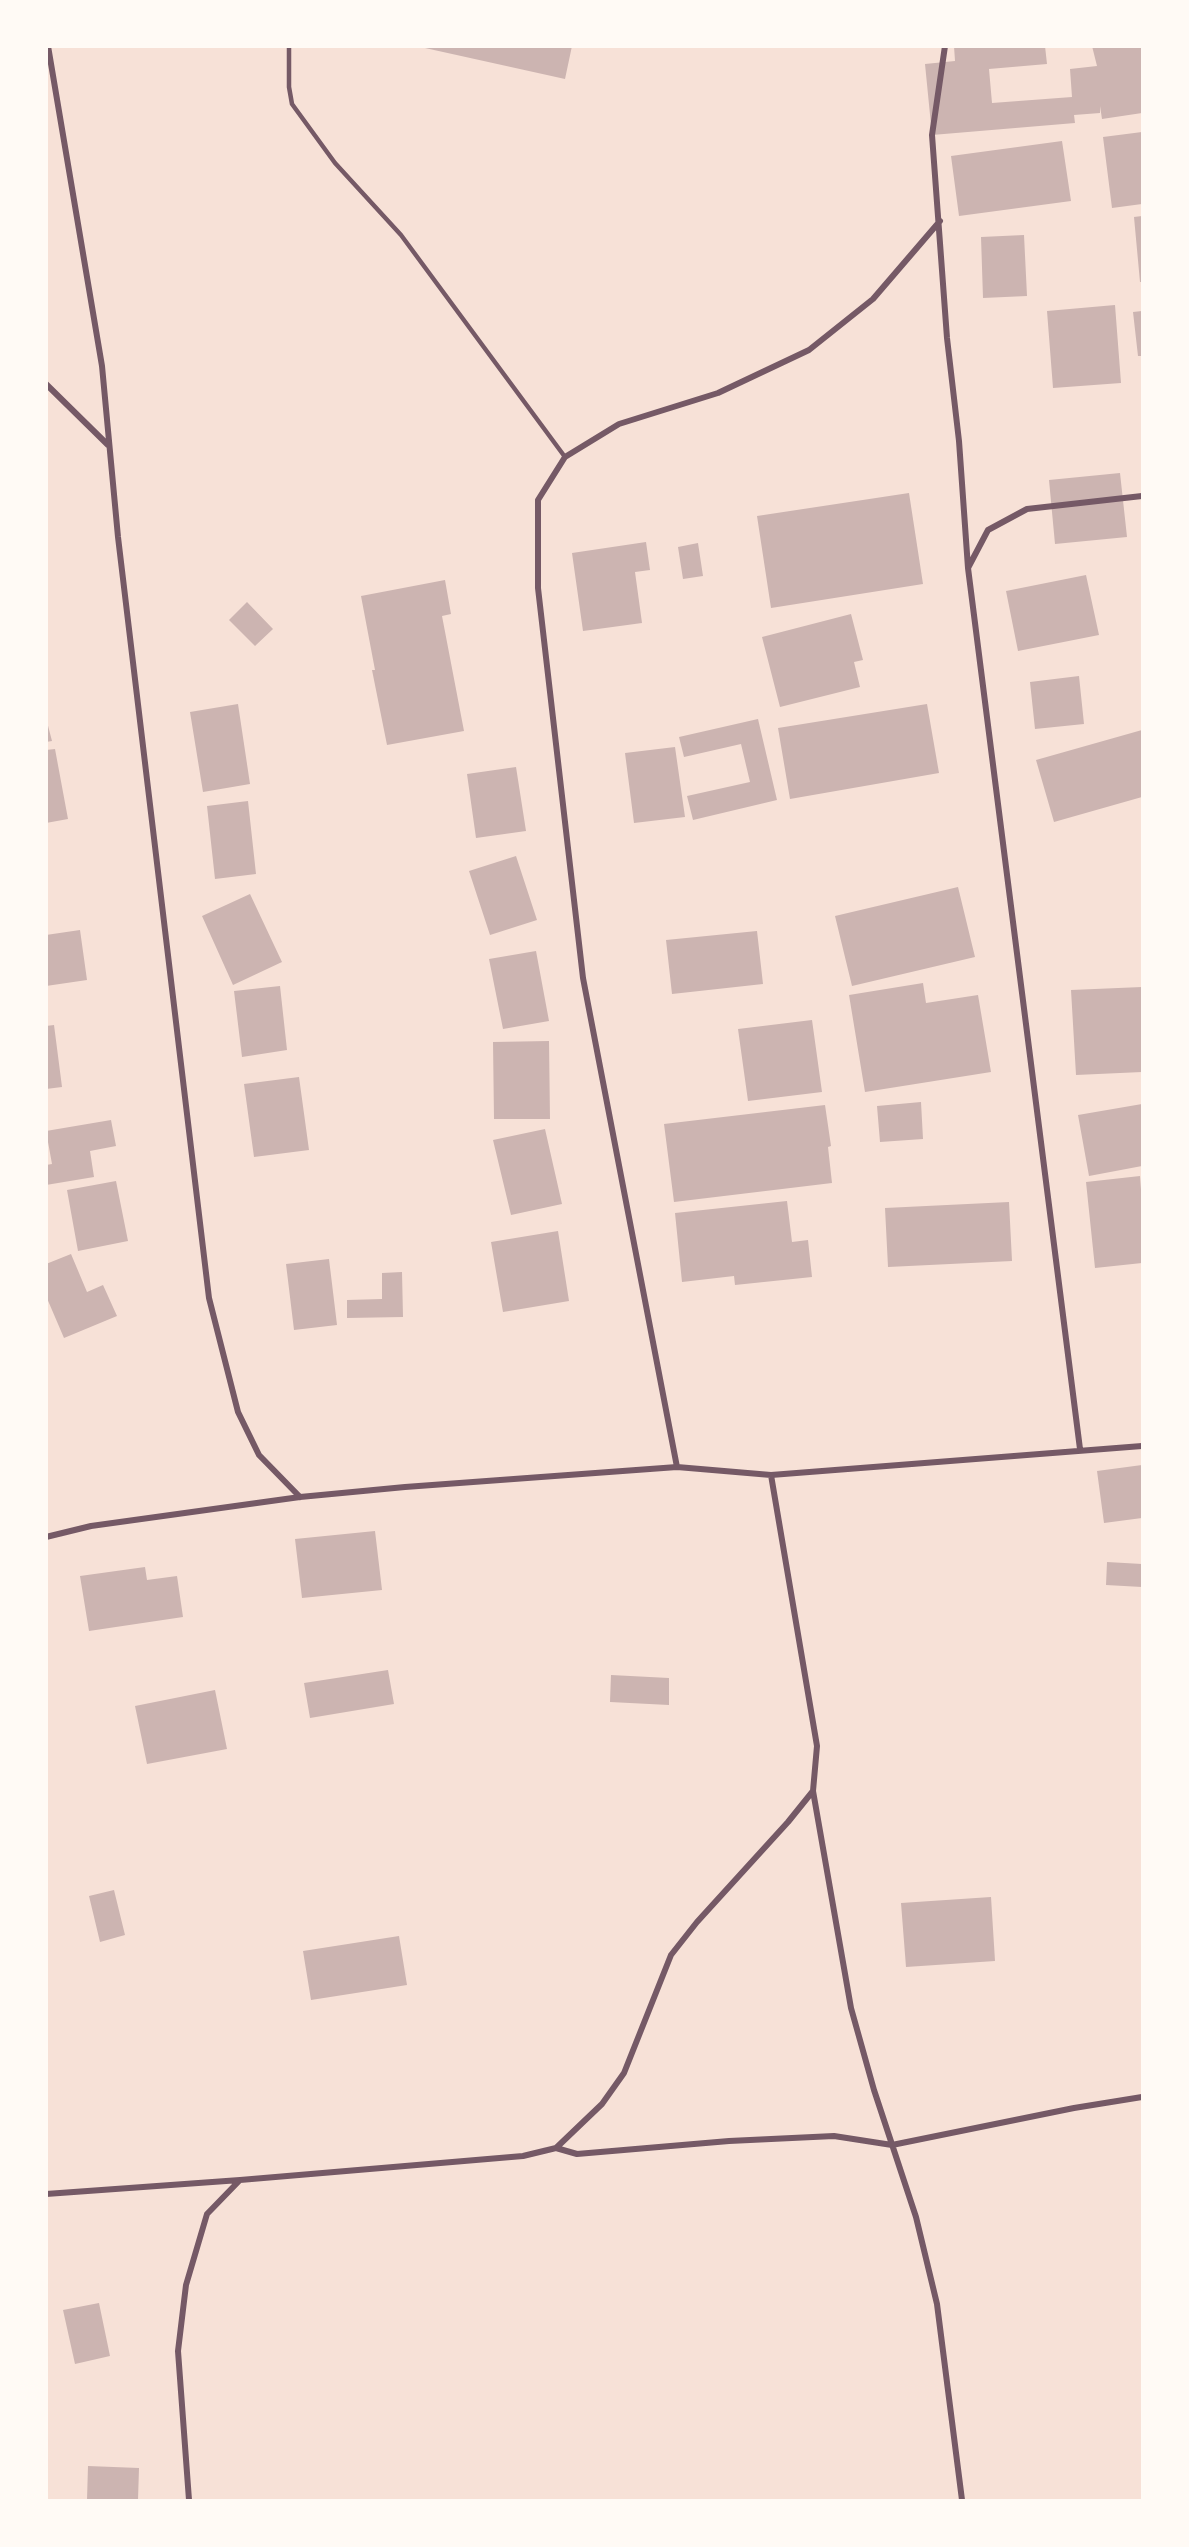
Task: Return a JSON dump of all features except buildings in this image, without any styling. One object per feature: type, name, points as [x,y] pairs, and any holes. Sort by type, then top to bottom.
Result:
[{"type":"street","points":[[48,46],[102,366],[118,537],[209,1298],[238,1412],[259,1455],[300,1497]]},
{"type":"street","points":[[945,46],[932,135],[947,338],[959,441],[969,568],[1080,1449]]},
{"type":"street","points":[[677,1467],[583,978],[538,588],[538,500],[565,457],[619,424],[718,393],[808,350],[873,299],[940,221]]},
{"type":"street","points":[[46,384],[109,446]]},
{"type":"street","points":[[969,568],[988,530],[1027,509],[1143,496]]},
{"type":"street","points":[[46,1537],[91,1526],[300,1497],[677,1467],[771,1475],[1080,1449],[1143,1446]]},
{"type":"street","points":[[771,1475],[817,1746],[813,1791],[851,2008],[874,2090],[916,2217],[937,2304],[962,2500]]},
{"type":"street","points":[[556,2148],[602,2104],[624,2073],[671,1955],[697,1922],[788,1822],[813,1791]]},
{"type":"street","points":[[46,2194],[523,2156],[556,2148],[577,2154],[834,2136],[892,2145],[1074,2108],[1143,2097]]},
{"type":"street","points":[[189,2500],[178,2351],[186,2285],[207,2214],[240,2180]]},
{"type":"lane","points":[[289,46],[289,87],[292,104],[335,163],[401,235],[565,457]]}]
